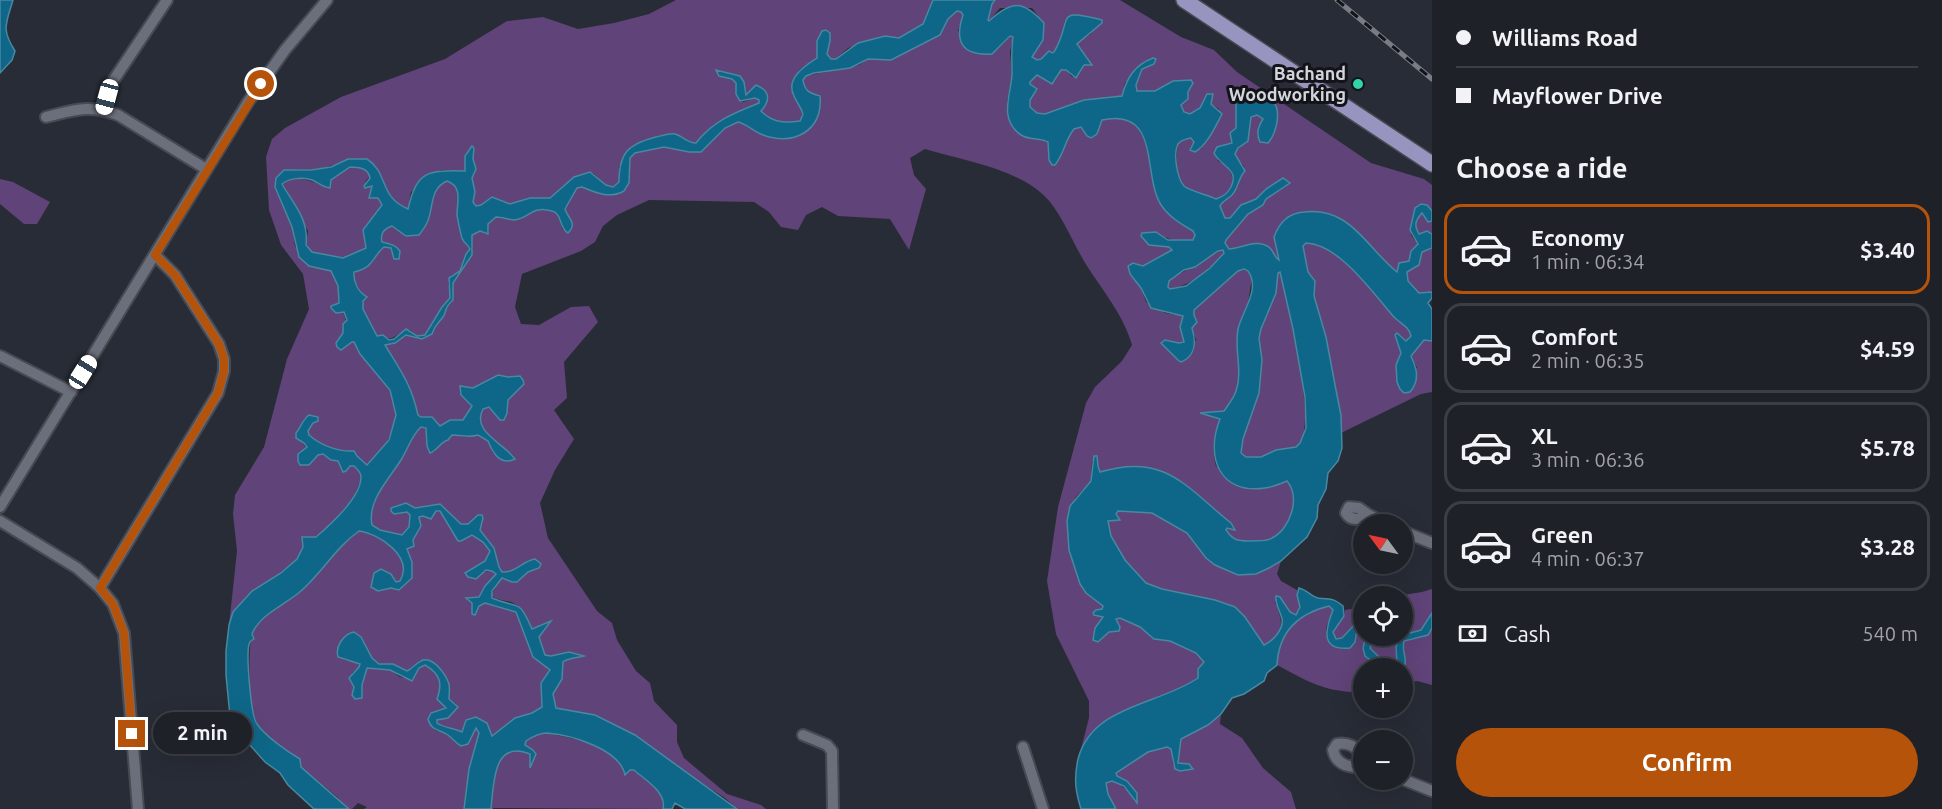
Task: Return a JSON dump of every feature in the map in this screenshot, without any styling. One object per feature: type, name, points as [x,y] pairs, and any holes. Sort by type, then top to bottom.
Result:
[{"type":"main road","points":[[1184,0],[1432,164]]},
{"type":"street","points":[[104,109],[113,81],[167,0]]},
{"type":"street","points":[[0,507],[206,170],[274,65],[327,0]]},
{"type":"street","points":[[46,117],[83,108],[104,109],[118,115],[206,170]]},
{"type":"street","points":[[100,588],[218,393],[224,371],[224,359],[219,344],[175,275],[155,255]]},
{"type":"street","points":[[0,356],[71,392]]},
{"type":"street","points":[[0,521],[76,568],[100,588],[113,604],[124,633],[138,809]]},
{"type":"street","points":[[1413,535],[1432,543]]},
{"type":"street","points":[[803,735],[827,745],[832,751],[833,809]]},
{"type":"street","points":[[1353,746],[1344,742],[1337,744],[1333,750],[1335,758],[1340,763],[1353,767]]},
{"type":"street","points":[[1023,747],[1043,809]]},
{"type":"street","points":[[1413,783],[1432,791]]},
{"type":"shaded area","points":[[676,0],[933,0],[923,24],[899,38],[885,37],[848,48],[836,59],[831,59],[827,54],[830,41],[817,41],[817,58],[799,70],[793,94],[802,110],[800,121],[783,122],[769,118],[760,111],[766,105],[752,89],[746,95],[744,82],[732,79],[736,83],[736,94],[743,102],[755,98],[759,100],[759,103],[717,123],[696,143],[689,143],[677,135],[643,140],[619,167],[619,182],[613,187],[606,185],[593,173],[574,177],[550,198],[530,198],[510,204],[492,197],[476,206],[473,202],[475,192],[472,178],[476,169],[473,159],[474,148],[465,171],[441,170],[411,192],[408,209],[392,198],[378,171],[348,159],[323,168],[296,169],[275,187],[292,227],[295,246],[309,266],[331,271],[338,286],[339,303],[337,305],[344,314],[346,323],[337,342],[341,350],[354,342],[391,393],[396,415],[385,445],[367,465],[354,451],[330,447],[308,435],[313,423],[305,418],[296,438],[305,446],[309,465],[318,455],[323,454],[338,461],[346,471],[350,466],[354,466],[361,474],[361,479],[354,497],[332,523],[303,547],[297,559],[281,573],[252,591],[229,625],[237,551],[233,514],[235,495],[264,447],[287,359],[309,309],[303,274],[281,245],[269,210],[266,157],[272,139],[285,128],[341,97],[445,59],[507,21],[543,17],[578,29],[649,14]]},
{"type":"shaded area","points":[[995,0],[1120,0],[1181,37],[1214,50],[1237,72],[1371,163],[1424,179],[1432,185],[1432,211],[1427,205],[1421,204],[1411,235],[1418,244],[1411,251],[1409,261],[1397,272],[1346,221],[1275,242],[1279,260],[1270,248],[1250,244],[1229,249],[1225,243],[1226,240],[1248,214],[1290,183],[1283,179],[1266,189],[1256,199],[1241,205],[1230,218],[1225,218],[1220,206],[1238,186],[1244,166],[1237,158],[1236,152],[1248,141],[1251,117],[1257,115],[1263,119],[1258,127],[1258,137],[1278,111],[1236,102],[1238,119],[1232,143],[1217,147],[1218,161],[1232,175],[1232,186],[1223,196],[1216,199],[1195,192],[1180,181],[1176,163],[1177,150],[1181,141],[1191,138],[1201,149],[1212,132],[1219,109],[1211,104],[1207,94],[1200,108],[1190,114],[1184,112],[1181,105],[1188,99],[1188,92],[1193,83],[1173,81],[1155,91],[1137,91],[1136,85],[1142,69],[1154,64],[1153,58],[1125,83],[1122,96],[1084,100],[1045,114],[1036,113],[1030,107],[1030,82],[1037,74],[1055,81],[1061,70],[1066,70],[1072,77],[1080,73],[1088,58],[1078,48],[1077,43],[1092,33],[1065,20],[1061,40],[1054,52],[1049,51],[1041,59],[1033,59],[1033,53],[1043,40],[1044,24],[1032,8],[1000,8],[989,21]]},
{"type":"shaded area","points":[[957,11],[963,15],[958,31],[996,51],[1011,36],[1013,37],[1010,52],[1012,75],[1007,102],[1027,137],[1048,142],[1049,160],[1064,149],[1073,129],[1081,127],[1087,136],[1097,134],[1102,119],[1127,120],[1141,133],[1153,180],[1165,207],[1172,218],[1193,231],[1195,235],[1193,240],[1183,241],[1169,239],[1156,232],[1141,236],[1149,245],[1169,247],[1172,250],[1143,266],[1133,263],[1130,274],[1141,288],[1146,302],[1165,313],[1183,316],[1180,327],[1184,342],[1165,340],[1178,360],[1196,340],[1192,328],[1194,310],[1238,271],[1247,271],[1252,277],[1247,310],[1238,328],[1236,393],[1224,411],[1202,413],[1220,419],[1214,442],[1216,466],[1265,488],[1288,481],[1294,496],[1292,512],[1284,528],[1272,538],[1238,540],[1226,530],[1231,523],[1213,508],[1114,468],[1100,473],[1097,456],[1092,462],[1091,481],[1075,498],[1069,550],[1080,584],[1086,593],[1103,606],[1098,642],[1109,632],[1120,627],[1116,619],[1120,618],[1140,627],[1154,639],[1170,641],[1197,653],[1204,662],[1198,669],[1198,678],[1105,722],[1081,749],[1089,718],[1089,701],[1056,634],[1047,581],[1058,507],[1086,403],[1095,387],[1122,361],[1132,345],[1118,314],[1087,266],[1053,206],[1042,194],[1012,175],[995,168],[925,149],[910,158],[914,175],[926,189],[909,250],[890,219],[838,216],[822,207],[806,215],[798,230],[781,227],[769,212],[754,202],[649,200],[617,215],[603,226],[595,242],[581,251],[522,274],[515,307],[521,324],[539,325],[571,307],[589,306],[598,322],[564,362],[567,398],[554,410],[574,439],[555,470],[540,503],[548,538],[597,611],[612,623],[617,640],[636,671],[650,683],[654,701],[677,725],[677,742],[684,758],[727,794],[761,805],[766,809],[737,809],[725,798],[595,715],[556,708],[553,694],[562,679],[563,662],[566,659],[575,659],[569,652],[545,655],[539,637],[551,622],[532,629],[526,615],[518,606],[491,595],[502,577],[517,582],[528,572],[539,568],[535,559],[511,571],[502,572],[494,548],[480,530],[483,518],[478,515],[468,524],[461,524],[440,504],[415,508],[407,512],[410,515],[409,527],[402,535],[380,530],[372,525],[376,499],[421,427],[426,428],[427,446],[434,452],[451,436],[478,435],[488,441],[493,453],[514,456],[485,432],[480,418],[483,409],[489,407],[500,419],[507,413],[508,400],[524,384],[498,375],[461,395],[472,405],[463,421],[450,420],[440,426],[418,415],[413,395],[405,378],[384,345],[395,343],[406,335],[422,339],[432,334],[453,300],[453,283],[473,249],[472,235],[480,231],[486,234],[489,232],[488,224],[496,217],[515,220],[535,209],[553,211],[557,213],[563,230],[565,209],[577,188],[582,187],[596,193],[629,183],[630,158],[635,153],[664,147],[701,152],[725,128],[738,122],[756,132],[798,137],[809,93],[804,87],[803,80],[806,76],[859,65],[868,59],[891,60],[940,35],[948,19]]},
{"type":"shaded area","points":[[350,167],[362,168],[368,173],[370,176],[365,182],[373,186],[382,205],[363,230],[366,248],[343,258],[312,252],[306,245],[308,231],[282,184],[288,180],[300,179],[330,187],[331,180]]},
{"type":"shaded area","points":[[0,179],[13,182],[50,202],[37,224],[24,224],[0,204]]},
{"type":"shaded area","points":[[447,181],[457,191],[460,230],[470,250],[466,254],[460,271],[452,275],[448,283],[450,298],[425,335],[417,336],[410,330],[392,338],[377,337],[362,308],[363,295],[354,280],[354,272],[368,265],[384,247],[391,248],[392,244],[382,242],[381,237],[385,228],[392,226],[406,236],[428,222],[435,193]]},
{"type":"shaded area","points":[[1421,213],[1428,222],[1432,221],[1432,234],[1427,231],[1419,234],[1416,223]]},
{"type":"shaded area","points":[[1305,243],[1318,245],[1343,260],[1408,330],[1411,336],[1407,341],[1395,335],[1401,353],[1396,365],[1417,368],[1411,356],[1424,340],[1432,341],[1432,392],[1421,394],[1341,433],[1341,415],[1326,337],[1314,296],[1314,281],[1308,272],[1303,246]]},
{"type":"shaded area","points":[[1432,248],[1432,292],[1419,293],[1407,281],[1407,271],[1419,265],[1422,252]]},
{"type":"shaded area","points":[[1223,250],[1224,253],[1200,276],[1179,287],[1170,289],[1168,287],[1169,281],[1176,276]]},
{"type":"shaded area","points":[[1278,272],[1281,272],[1283,279],[1300,364],[1305,412],[1304,430],[1300,443],[1295,447],[1253,458],[1241,453],[1243,439],[1259,393],[1262,360],[1259,338],[1276,293]]},
{"type":"shaded area","points":[[440,511],[461,541],[472,535],[483,542],[490,551],[485,561],[465,573],[492,571],[496,574],[479,597],[467,599],[479,606],[485,603],[516,611],[533,657],[551,670],[542,683],[542,707],[515,718],[492,736],[487,723],[476,727],[479,733],[469,769],[464,809],[364,809],[367,807],[358,803],[352,809],[348,809],[301,767],[300,759],[269,736],[255,721],[251,704],[250,676],[250,648],[253,631],[263,618],[306,586],[359,531],[385,541],[398,554],[404,565],[404,576],[400,581],[378,591],[391,588],[399,590],[412,562],[407,549],[421,526],[419,516]],"holes":[[[361,637],[372,658],[379,664],[393,664],[407,671],[420,660],[428,664],[439,670],[445,678],[449,699],[456,704],[437,720],[437,723],[463,732],[476,727],[468,744],[456,743],[448,735],[435,730],[431,713],[446,709],[440,678],[425,665],[420,667],[413,680],[400,677],[390,670],[367,668],[362,686],[362,698],[352,695],[354,687],[352,673],[360,664],[357,661],[344,660]]]},
{"type":"shaded area","points":[[1118,511],[1152,513],[1187,533],[1206,558],[1256,574],[1281,561],[1277,574],[1281,581],[1297,590],[1300,607],[1296,615],[1290,612],[1280,597],[1275,602],[1281,621],[1279,632],[1276,637],[1264,645],[1235,607],[1146,583],[1125,560],[1111,536],[1108,521],[1120,520],[1116,514]]},
{"type":"shaded area","points":[[1432,589],[1432,613],[1421,630],[1413,632],[1413,593]]},
{"type":"shaded area","points":[[1328,606],[1333,610],[1326,628],[1327,638],[1353,642],[1353,646],[1364,646],[1373,658],[1353,658],[1353,690],[1351,692],[1321,686],[1277,665],[1278,653],[1286,634],[1299,619]]},
{"type":"shaded area","points":[[1353,609],[1353,626],[1342,638],[1336,639],[1333,632],[1344,616],[1345,610]]},
{"type":"shaded area","points":[[1432,628],[1432,685],[1413,682],[1413,658],[1404,658],[1404,646],[1413,646],[1413,639],[1428,635]]},
{"type":"shaded area","points":[[1371,646],[1396,646],[1397,658],[1380,658],[1370,648]]},
{"type":"shaded area","points":[[1221,714],[1220,724],[1242,738],[1263,768],[1291,792],[1296,809],[1116,809],[1108,794],[1106,783],[1112,781],[1120,785],[1135,802],[1137,793],[1116,773],[1148,752],[1167,746],[1171,748],[1173,765],[1180,765],[1178,763],[1181,739],[1208,725]]},
{"type":"shaded area","points":[[546,733],[592,744],[614,756],[626,774],[634,770],[654,787],[662,797],[663,809],[491,808],[495,776],[502,758],[518,751],[530,754],[531,765],[533,750],[525,745],[526,741]]},
{"type":"water","points":[[0,0],[13,0],[6,32],[15,51],[12,60],[0,73]]},
{"type":"water","points":[[933,0],[995,0],[989,21],[1011,6],[1030,10],[1044,23],[1043,40],[1032,57],[1037,60],[1049,51],[1054,52],[1070,16],[1086,16],[1102,20],[1102,23],[1077,44],[1092,65],[1084,65],[1076,78],[1066,70],[1061,70],[1052,84],[1037,75],[1030,82],[1037,89],[1030,100],[1030,107],[1037,113],[1045,114],[1084,100],[1122,96],[1129,77],[1137,68],[1153,58],[1156,59],[1154,64],[1142,69],[1136,85],[1137,91],[1155,91],[1173,81],[1191,80],[1193,83],[1188,92],[1188,99],[1181,105],[1184,112],[1190,114],[1200,108],[1207,94],[1213,94],[1211,104],[1222,114],[1211,135],[1200,149],[1195,152],[1190,150],[1194,142],[1191,138],[1178,144],[1176,154],[1178,172],[1184,186],[1216,199],[1227,193],[1233,181],[1231,172],[1214,153],[1217,147],[1232,143],[1230,133],[1236,128],[1236,102],[1254,96],[1273,101],[1276,105],[1277,116],[1271,139],[1268,143],[1260,142],[1258,130],[1263,119],[1257,115],[1251,117],[1248,141],[1238,148],[1235,154],[1245,171],[1232,195],[1220,206],[1225,218],[1230,218],[1241,205],[1256,199],[1283,178],[1290,183],[1248,214],[1226,240],[1225,243],[1229,249],[1250,244],[1265,245],[1279,260],[1274,237],[1282,223],[1299,213],[1320,212],[1346,222],[1397,272],[1399,263],[1409,261],[1411,251],[1418,244],[1410,230],[1415,208],[1421,204],[1427,205],[1432,211],[1432,221],[1428,222],[1422,213],[1416,226],[1419,234],[1427,231],[1432,234],[1432,248],[1422,252],[1419,265],[1407,272],[1408,281],[1419,293],[1432,292],[1432,298],[1428,303],[1432,309],[1432,341],[1424,340],[1411,356],[1416,374],[1415,383],[1410,392],[1404,393],[1397,382],[1396,365],[1401,353],[1395,335],[1397,333],[1406,341],[1411,336],[1408,330],[1343,260],[1318,245],[1306,243],[1303,246],[1308,272],[1315,281],[1314,296],[1326,337],[1341,415],[1342,448],[1338,461],[1328,473],[1326,489],[1318,505],[1317,518],[1307,537],[1281,561],[1269,568],[1256,574],[1238,575],[1215,565],[1206,558],[1187,533],[1152,513],[1118,511],[1116,514],[1120,520],[1108,521],[1111,536],[1125,560],[1146,583],[1235,607],[1245,617],[1264,645],[1280,631],[1282,623],[1276,596],[1280,597],[1290,612],[1296,615],[1300,607],[1297,595],[1299,588],[1318,598],[1334,600],[1343,606],[1344,616],[1333,632],[1336,639],[1342,638],[1353,626],[1353,644],[1350,648],[1340,648],[1329,643],[1327,632],[1333,610],[1329,606],[1299,619],[1286,634],[1278,653],[1277,665],[1267,673],[1264,681],[1244,694],[1232,698],[1221,714],[1208,725],[1181,739],[1178,763],[1189,764],[1193,769],[1180,771],[1175,769],[1171,749],[1167,747],[1148,752],[1116,773],[1137,793],[1137,803],[1124,786],[1112,781],[1106,783],[1108,794],[1116,809],[1081,809],[1076,790],[1078,759],[1086,741],[1097,727],[1129,708],[1182,687],[1198,678],[1198,669],[1204,662],[1196,653],[1170,641],[1154,639],[1140,627],[1120,618],[1116,619],[1120,627],[1119,631],[1109,632],[1098,642],[1093,640],[1095,628],[1103,617],[1093,613],[1102,609],[1103,606],[1086,593],[1080,584],[1069,550],[1067,521],[1070,506],[1091,481],[1094,456],[1097,456],[1100,472],[1122,467],[1142,467],[1158,470],[1173,477],[1231,523],[1235,530],[1227,528],[1226,530],[1238,540],[1267,540],[1278,534],[1284,528],[1292,512],[1293,496],[1287,481],[1268,488],[1249,489],[1227,479],[1220,470],[1214,446],[1220,419],[1200,413],[1224,411],[1236,391],[1239,376],[1238,329],[1252,293],[1248,271],[1244,269],[1238,271],[1194,310],[1197,322],[1192,328],[1194,348],[1186,359],[1181,362],[1178,360],[1161,343],[1165,340],[1184,342],[1180,327],[1183,316],[1151,308],[1141,288],[1130,274],[1128,266],[1133,263],[1143,266],[1172,250],[1169,247],[1149,245],[1141,236],[1142,233],[1156,232],[1168,240],[1193,240],[1195,235],[1193,231],[1171,217],[1161,205],[1155,192],[1142,133],[1133,124],[1121,119],[1102,120],[1097,134],[1091,138],[1081,127],[1074,129],[1058,161],[1052,165],[1049,160],[1048,142],[1021,135],[1010,122],[1008,106],[1013,37],[1010,36],[992,54],[974,53],[967,50],[960,40],[963,15],[957,11],[948,19],[940,35],[891,60],[868,59],[850,68],[806,76],[803,80],[805,87],[811,93],[820,96],[820,108],[817,118],[804,133],[795,137],[774,138],[738,122],[725,128],[701,152],[664,147],[635,153],[630,158],[629,183],[624,191],[608,195],[582,187],[577,188],[565,209],[572,224],[568,233],[555,212],[552,211],[535,211],[515,220],[496,217],[488,224],[488,234],[480,231],[472,235],[472,255],[453,283],[453,300],[432,334],[422,339],[406,335],[395,343],[385,345],[409,386],[418,415],[432,417],[440,426],[450,420],[463,420],[472,406],[461,395],[460,386],[473,388],[498,375],[520,376],[524,384],[508,400],[504,420],[500,420],[489,407],[483,409],[480,417],[481,424],[490,437],[515,459],[501,460],[488,441],[478,435],[452,435],[430,453],[427,446],[426,428],[421,427],[376,499],[371,516],[372,525],[380,530],[402,535],[409,527],[410,515],[407,512],[394,514],[391,508],[406,503],[415,508],[440,504],[461,524],[468,524],[478,515],[482,515],[480,530],[494,548],[502,572],[511,571],[535,559],[541,564],[539,568],[528,572],[517,582],[502,578],[492,591],[492,598],[521,608],[532,629],[551,621],[539,637],[545,655],[569,652],[584,656],[563,662],[562,679],[553,694],[556,708],[595,715],[635,735],[737,809],[685,809],[675,803],[672,809],[663,809],[662,797],[634,770],[630,770],[625,775],[614,758],[593,745],[581,740],[547,733],[538,734],[526,741],[525,745],[536,754],[530,768],[530,754],[518,751],[502,758],[495,776],[492,809],[464,809],[469,769],[479,733],[476,728],[468,744],[461,746],[448,735],[431,726],[428,719],[431,713],[446,708],[437,699],[440,684],[437,675],[425,665],[419,668],[412,681],[390,670],[367,668],[362,685],[362,698],[355,699],[352,695],[354,687],[349,678],[360,664],[338,657],[337,653],[343,638],[354,632],[361,637],[372,658],[379,664],[393,664],[407,671],[423,660],[431,661],[445,676],[449,684],[449,699],[458,707],[448,718],[437,720],[437,723],[462,732],[466,720],[476,717],[487,723],[492,736],[515,718],[542,707],[541,683],[550,670],[533,657],[516,612],[485,603],[479,606],[475,615],[472,614],[472,603],[466,598],[479,597],[496,574],[486,570],[476,579],[468,577],[465,573],[485,561],[490,551],[483,542],[472,535],[458,541],[440,511],[436,511],[431,519],[419,517],[421,526],[413,540],[414,546],[407,549],[412,562],[412,578],[399,590],[391,588],[378,591],[371,587],[374,573],[381,569],[391,574],[396,582],[400,581],[403,572],[402,563],[399,555],[385,542],[359,531],[301,591],[261,621],[252,634],[254,639],[250,641],[248,669],[257,724],[271,739],[300,759],[301,767],[349,809],[314,809],[288,785],[280,773],[265,762],[234,727],[230,716],[226,675],[229,625],[233,612],[252,591],[281,573],[297,559],[303,547],[302,537],[316,537],[322,532],[344,510],[360,485],[361,475],[354,466],[350,466],[343,472],[338,461],[331,460],[323,454],[318,455],[309,465],[300,465],[298,454],[307,447],[296,438],[296,433],[305,419],[309,415],[318,417],[318,421],[313,423],[308,431],[313,439],[336,449],[354,451],[367,465],[389,440],[396,415],[390,390],[360,354],[354,342],[341,350],[337,347],[336,343],[343,333],[343,324],[347,320],[344,312],[336,313],[331,308],[339,303],[338,286],[331,271],[309,266],[299,257],[292,227],[275,187],[276,178],[284,170],[311,170],[331,167],[348,159],[367,159],[378,171],[392,198],[408,209],[415,187],[426,175],[441,171],[465,171],[465,156],[472,146],[476,169],[472,178],[475,192],[473,202],[476,206],[492,197],[510,204],[530,198],[550,198],[574,177],[590,172],[606,185],[613,187],[619,182],[623,157],[638,143],[673,134],[696,143],[717,123],[759,103],[759,100],[755,98],[740,101],[736,94],[736,83],[732,79],[719,76],[716,70],[740,76],[744,82],[746,95],[756,85],[761,87],[768,96],[761,111],[770,118],[784,122],[800,121],[803,114],[794,96],[792,84],[798,73],[817,58],[817,41],[822,31],[826,30],[830,33],[827,54],[831,59],[836,59],[858,43],[885,36],[899,38],[923,24]],"holes":[[[350,167],[357,167],[367,172],[370,178],[364,186],[365,188],[372,186],[369,198],[378,198],[382,205],[363,230],[366,248],[343,258],[312,252],[306,245],[303,220],[282,184],[292,179],[304,179],[330,188],[331,180]],[[447,181],[457,191],[457,215],[460,230],[470,249],[460,271],[449,278],[450,298],[425,335],[417,336],[406,329],[394,339],[389,340],[383,335],[377,336],[363,309],[363,301],[367,297],[357,286],[354,272],[366,268],[384,247],[391,248],[394,259],[399,259],[400,251],[382,242],[383,232],[392,226],[406,236],[419,235],[427,223],[437,189]],[[1223,250],[1224,253],[1210,268],[1186,286],[1170,289],[1168,287],[1169,281],[1184,270],[1195,267]],[[1280,272],[1305,397],[1306,428],[1296,447],[1276,450],[1261,457],[1246,457],[1241,453],[1243,439],[1259,393],[1262,360],[1259,338],[1276,293]]]},
{"type":"water","points":[[1432,613],[1432,628],[1428,635],[1413,639],[1413,632],[1421,630]]},
{"type":"water","points":[[1364,646],[1371,646],[1370,648],[1380,658],[1365,656]]},
{"type":"water","points":[[1396,646],[1403,646],[1404,658],[1397,658]]},
{"type":"railway","points":[[1337,0],[1432,79]]},
{"type":"place","name":"Bachand Woodworking","points":[[1358,84]]},
{"type":"route","points":[[132,734],[124,633],[113,604],[100,588],[218,393],[224,371],[224,359],[219,344],[175,275],[155,255],[261,84]]}]
